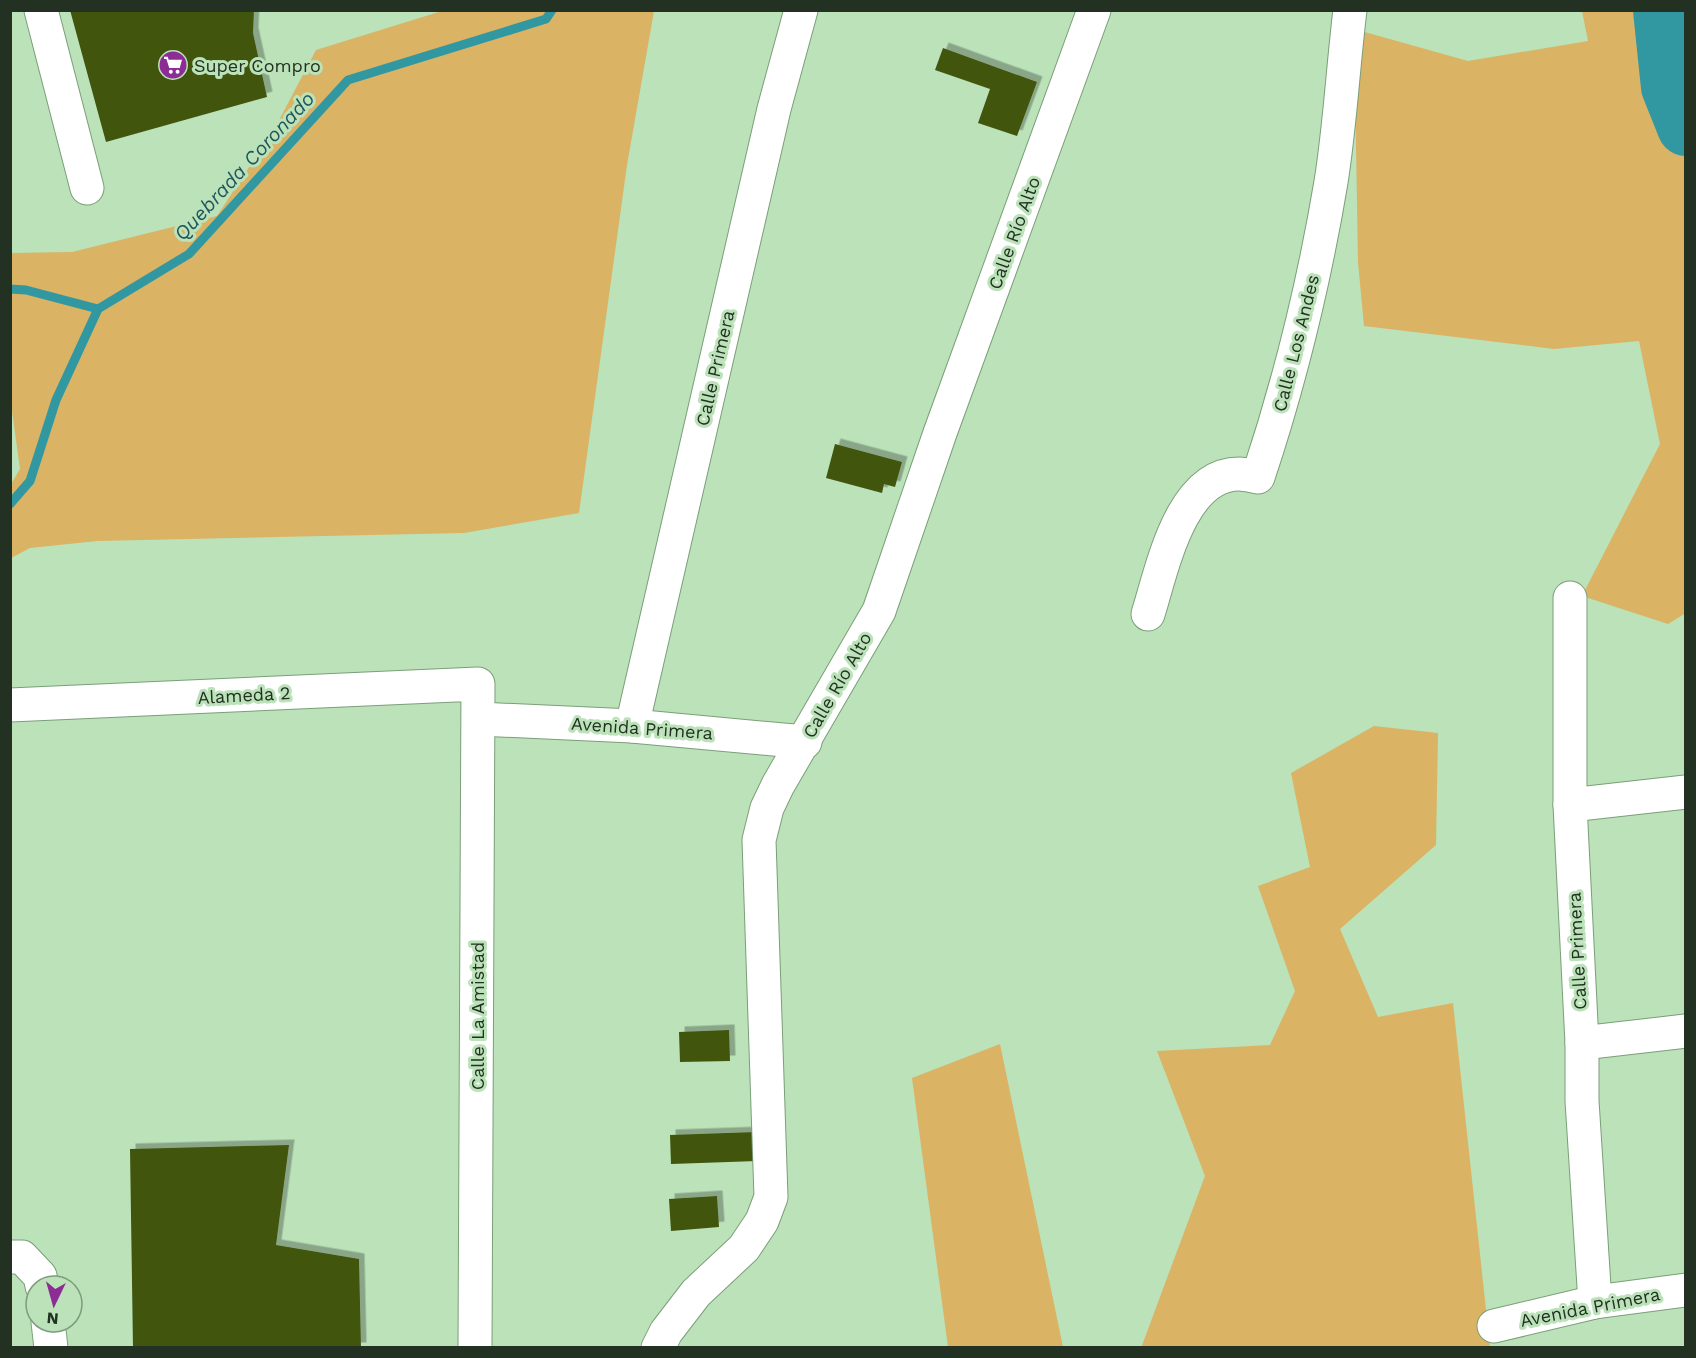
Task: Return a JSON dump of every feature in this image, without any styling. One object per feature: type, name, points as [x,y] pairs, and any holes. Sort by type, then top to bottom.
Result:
[{"type":"street","points":[[41,10],[87,188]]},
{"type":"street","name":"Calle Primera","points":[[632,726],[774,109],[801,10]]},
{"type":"street","name":"Calle Río Alto","points":[[658,1347],[666,1332],[696,1293],[744,1248],[762,1221],[771,1197],[759,840],[768,808],[778,785],[879,611],[940,433],[1094,10]]},
{"type":"street","name":"Calle Los Andes","points":[[1148,614],[1178,522],[1192,498],[1216,480],[1239,474],[1269,483],[1285,389],[1307,310],[1331,180],[1350,10]]},
{"type":"street","name":"Calle Primera","points":[[1570,598],[1570,804],[1582,1043],[1582,1101],[1594,1302]]},
{"type":"street","name":"Alameda 2","points":[[10,705],[478,684]]},
{"type":"street","name":"Calle La Amistad","points":[[475,1347],[478,684]]},
{"type":"street","name":"Avenida Primera","points":[[479,719],[632,726],[805,742]]},
{"type":"street","points":[[1570,804],[1686,792]]},
{"type":"street","points":[[1582,1043],[1686,1031]]},
{"type":"street","points":[[10,1257],[22,1257],[38,1274]]},
{"type":"street","name":"Avenida Primera","points":[[1494,1326],[1594,1302],[1686,1290]]},
{"type":"shaded area","points":[[442,11],[654,11],[627,165],[579,513],[464,533],[97,541],[30,548],[11,558],[11,484],[20,469],[11,404],[11,253],[72,252],[217,216],[276,126],[316,50]]},
{"type":"shaded area","points":[[1582,11],[1685,11],[1686,613],[1668,624],[1582,596],[1660,444],[1639,341],[1554,349],[1364,326],[1358,262],[1354,29],[1468,61],[1588,41]]},
{"type":"shaded area","points":[[1374,726],[1438,733],[1436,845],[1340,929],[1378,1017],[1453,1003],[1490,1347],[1141,1348],[1205,1176],[1157,1051],[1270,1045],[1295,991],[1258,886],[1310,867],[1291,773]]},
{"type":"shaded area","points":[[1000,1044],[1063,1347],[948,1347],[912,1078]]},
{"type":"building","name":"Super Compro","points":[[70,10],[254,10],[253,33],[267,97],[106,142]]},
{"type":"building","points":[[943,48],[1037,82],[1017,136],[978,123],[990,89],[935,70]]},
{"type":"building","points":[[835,444],[902,462],[895,487],[884,484],[882,493],[826,478]]},
{"type":"building","points":[[729,1030],[730,1061],[680,1062],[679,1032]]},
{"type":"building","points":[[756,1132],[757,1161],[671,1164],[670,1135]]},
{"type":"building","points":[[289,1145],[276,1245],[359,1259],[361,1348],[133,1348],[130,1149]]},
{"type":"building","points":[[717,1196],[719,1227],[671,1231],[669,1199]]},
{"type":"waterway","name":"Quebrada Coronado","points":[[10,504],[30,481],[56,400],[98,309],[189,254],[348,80],[546,19],[552,10]]},
{"type":"waterway","points":[[1662,10],[1670,87],[1686,127]]},
{"type":"waterway","points":[[10,289],[26,290],[98,309]]},
{"type":"place","name":"Super Compro","points":[[173,65]]}]
